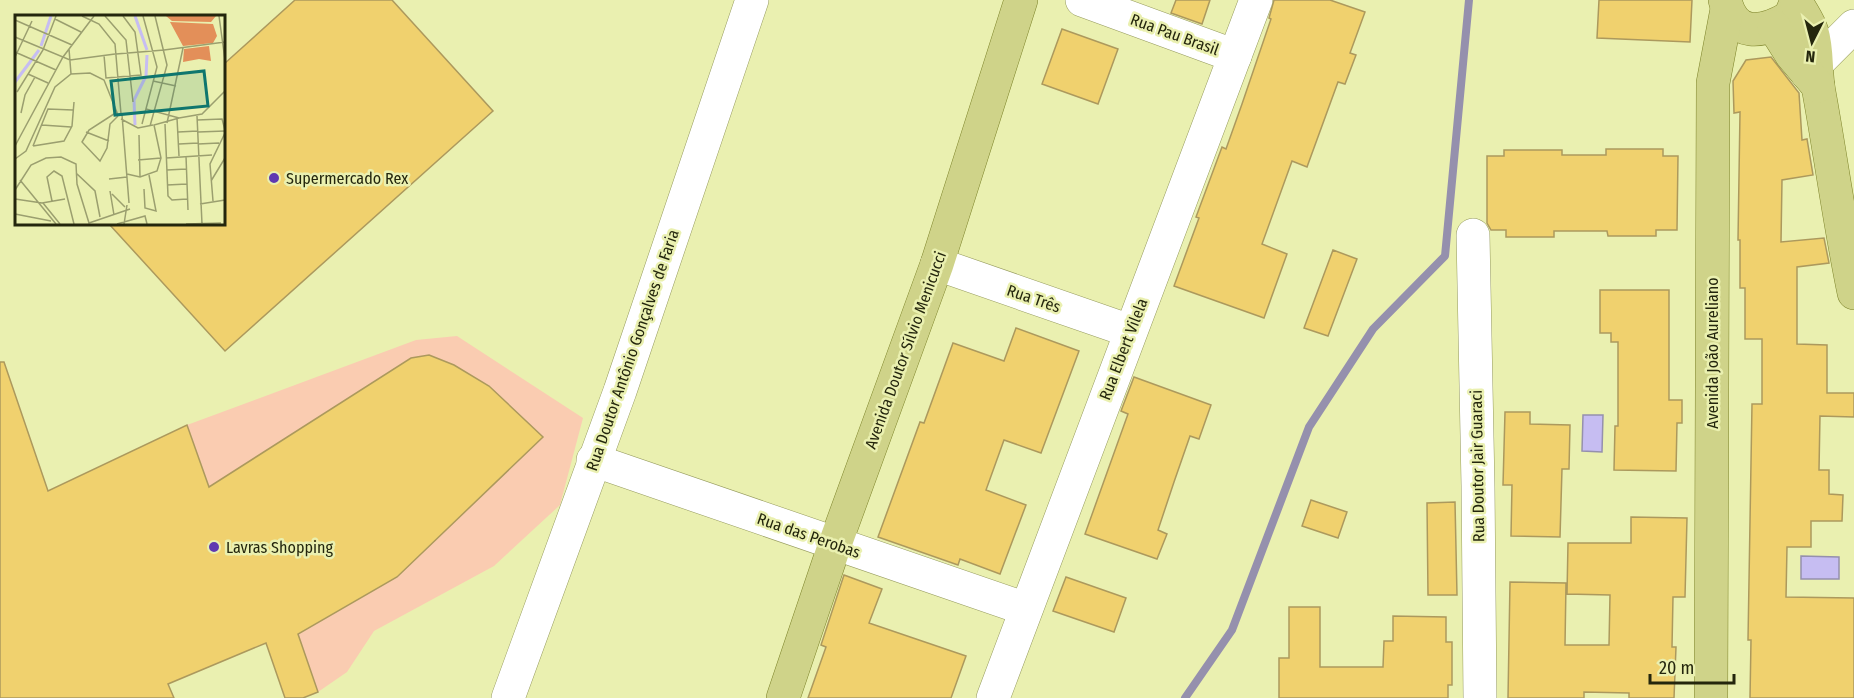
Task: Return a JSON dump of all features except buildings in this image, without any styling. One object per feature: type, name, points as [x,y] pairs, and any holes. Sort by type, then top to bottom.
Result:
[{"type":"main road","name":"Avenida Doutor Sílvio Menicucci","points":[[783,698],[834,544],[937,264],[1021,0]]},
{"type":"main road","points":[[1713,82],[1764,29],[1790,17],[1797,2]]},
{"type":"main road","points":[[1797,2],[1812,31],[1814,74],[1827,128],[1844,246],[1854,292]]},
{"type":"main road","points":[[1726,4],[1734,20],[1744,28],[1764,29],[1782,41],[1814,74]]},
{"type":"main road","name":"Avenida João Aureliano","points":[[1711,698],[1713,82],[1726,4]]},
{"type":"street","name":"Rua Doutor Antônio Gonçalves de Faria","points":[[508,698],[620,391],[752,0]]},
{"type":"street","name":"Rua Pau Brasil","points":[[1082,0],[1235,56]]},
{"type":"street","name":"Rua Elbert Vilela","points":[[993,698],[1256,0]]},
{"type":"street","points":[[1814,74],[1854,26]]},
{"type":"street","name":"Rua Doutor Jair Guaraci","points":[[1473,235],[1480,698]]},
{"type":"street","name":"Rua Três","points":[[937,264],[1130,331]]},
{"type":"street","name":"Rua das Perobas","points":[[593,460],[1026,609]]},
{"type":"shaded area","points":[[457,336],[583,418],[560,505],[494,566],[374,631],[347,672],[318,692],[298,634],[397,577],[489,386],[454,365],[429,355],[411,358],[239,468],[220,517],[187,425],[416,340]]},
{"type":"shaded area","points":[[1583,415],[1603,415],[1602,452],[1582,451]]},
{"type":"shaded area","points":[[1801,556],[1839,557],[1839,579],[1801,579]]},
{"type":"waterway","points":[[1185,698],[1232,630],[1309,427],[1373,329],[1445,256],[1469,0]]},
{"type":"place","name":"Supermercado Rex","points":[[274,178]]},
{"type":"place","name":"Lavras Shopping","points":[[214,547]]}]
